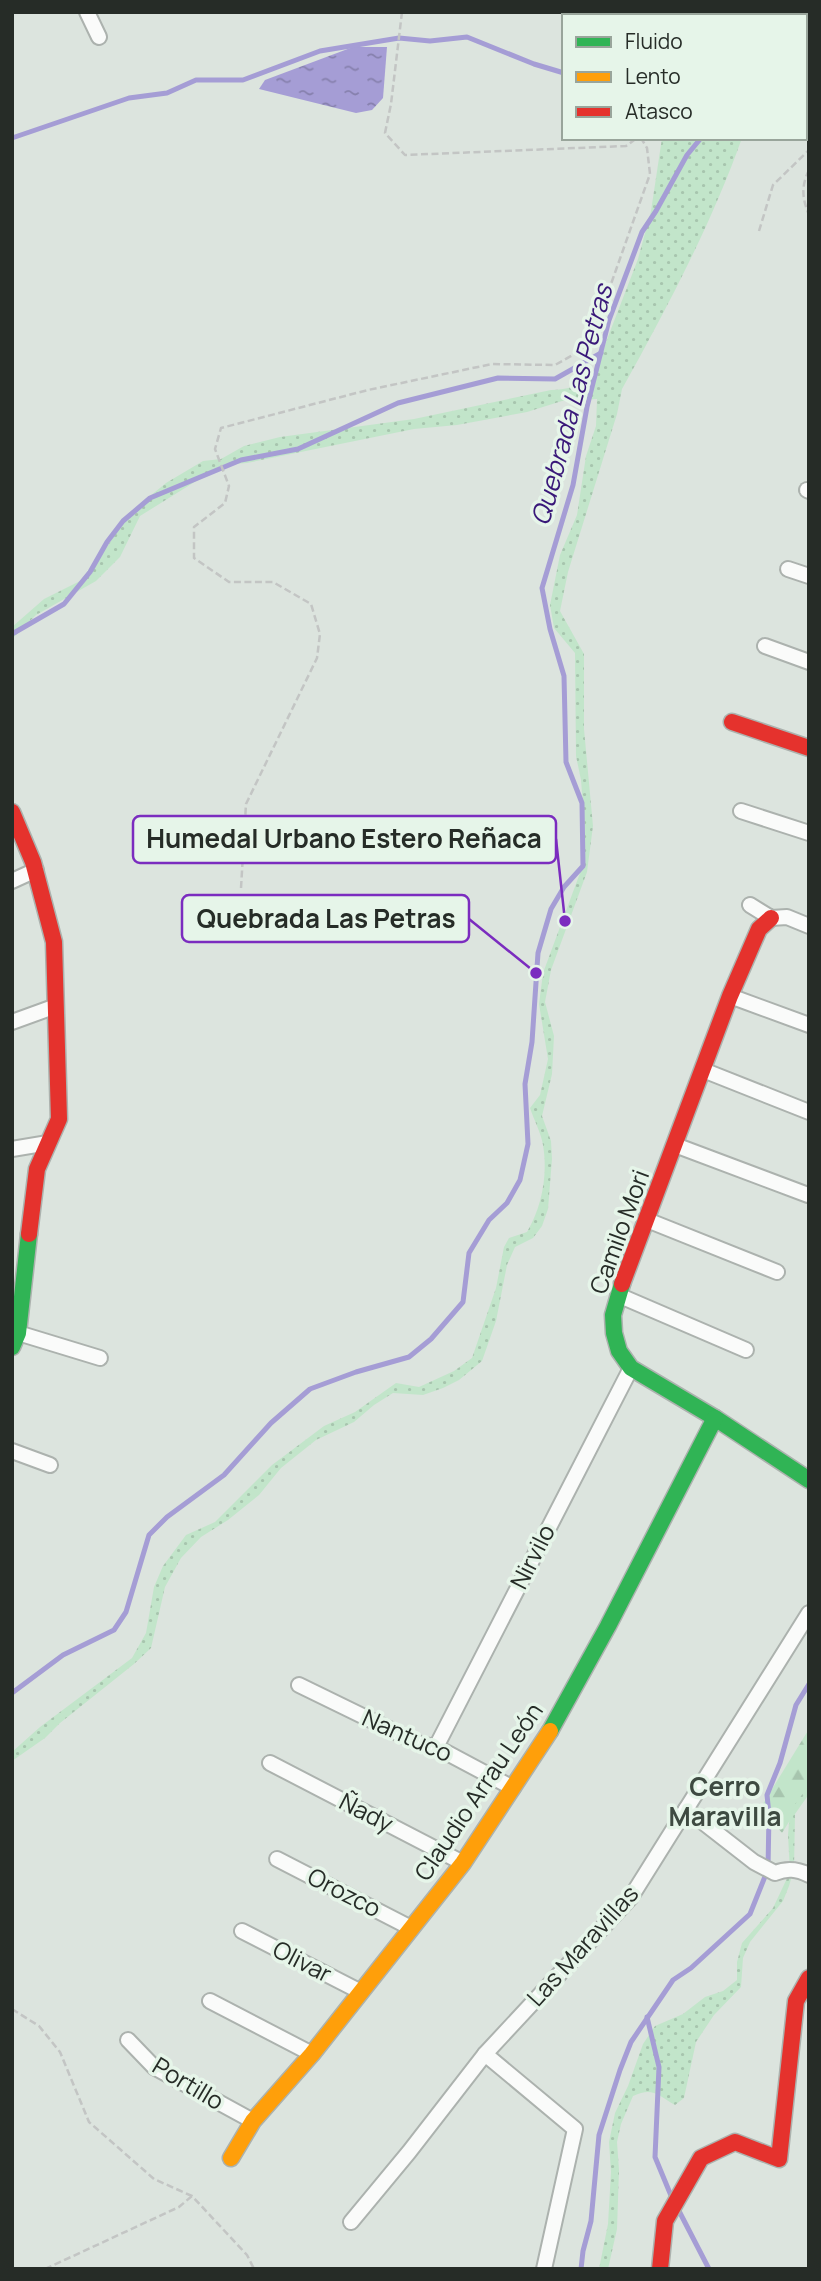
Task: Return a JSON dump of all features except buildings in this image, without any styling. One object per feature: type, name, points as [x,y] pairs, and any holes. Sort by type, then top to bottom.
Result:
[{"type":"street","points":[[87,12],[99,37]]},
{"type":"street","points":[[789,569],[809,576]]},
{"type":"street","points":[[765,646],[809,662]]},
{"type":"street","points":[[733,722],[809,748]]},
{"type":"street","points":[[741,811],[809,833]]},
{"type":"street","points":[[12,812],[36,870],[54,942],[59,1119],[37,1169],[15,1340],[100,1358]]},
{"type":"street","points":[[12,881],[36,870]]},
{"type":"street","points":[[750,905],[771,918],[787,917],[809,926]]},
{"type":"street","name":"Camilo Mori","points":[[771,918],[759,929],[730,996],[618,1295],[614,1339],[622,1357],[631,1368],[715,1418],[809,1480]]},
{"type":"street","points":[[730,996],[809,1026]]},
{"type":"street","points":[[12,1022],[55,1006]]},
{"type":"street","points":[[703,1070],[809,1112]]},
{"type":"street","points":[[12,1149],[48,1143]]},
{"type":"street","points":[[675,1145],[808,1195]]},
{"type":"street","points":[[647,1220],[776,1272]]},
{"type":"street","points":[[618,1295],[746,1350]]},
{"type":"street","name":"Nirvilo","points":[[436,1747],[631,1368]]},
{"type":"street","name":"Claudio Arrau León","points":[[231,2158],[253,2121],[312,2054],[463,1863],[543,1745],[715,1418]]},
{"type":"street","points":[[12,1451],[50,1465]]},
{"type":"street","name":"Las Maravillas","points":[[351,2222],[485,2054],[631,1897],[809,1613]]},
{"type":"street","name":"Nantuco","points":[[299,1685],[420,1744],[436,1747],[513,1788]]},
{"type":"street","name":"Ñady","points":[[270,1763],[463,1863]]},
{"type":"street","points":[[686,1809],[754,1862],[775,1873],[785,1869],[809,1875]]},
{"type":"street","name":"Orozco","points":[[277,1859],[411,1928]]},
{"type":"street","name":"Olivar","points":[[242,1931],[361,1992]]},
{"type":"street","points":[[660,2269],[665,2221],[701,2158],[735,2141],[779,2159],[796,2001],[809,1978]]},
{"type":"street","points":[[210,2001],[312,2054]]},
{"type":"street","name":"Portillo","points":[[128,2039],[154,2067],[253,2121]]},
{"type":"street","points":[[485,2054],[575,2129],[544,2269]]},
{"type":"path","points":[[402,12],[385,133],[405,155],[626,146],[636,140]]},
{"type":"path","points":[[241,888],[246,804],[317,658],[320,634],[311,604],[273,582],[229,582],[194,558],[194,527],[225,503],[229,486],[215,449],[221,428],[368,390],[492,364],[555,365],[589,346],[650,174],[648,148],[641,140]]},
{"type":"path","points":[[759,231],[774,185],[809,150]]},
{"type":"path","points":[[809,170],[802,183],[804,203],[809,215]]},
{"type":"path","points":[[12,2009],[39,2026],[60,2052],[89,2122],[154,2179],[192,2196],[247,2255],[254,2269]]},
{"type":"path","points":[[45,2269],[179,2207],[192,2196]]},
{"type":"green space","points":[[809,12],[809,18],[807,20],[807,14],[692,14]]},
{"type":"green space","points":[[662,140],[741,140],[687,266],[622,389],[617,414],[568,572],[560,611],[584,654],[584,729],[593,826],[587,872],[551,970],[545,1002],[554,1036],[552,1074],[542,1116],[551,1141],[552,1159],[548,1209],[542,1226],[533,1238],[515,1247],[507,1265],[496,1321],[482,1361],[459,1380],[443,1388],[423,1395],[393,1393],[354,1422],[316,1440],[281,1468],[259,1495],[201,1537],[181,1558],[165,1587],[151,1648],[45,1738],[12,1761],[12,1752],[40,1727],[132,1658],[146,1633],[154,1587],[163,1566],[186,1535],[215,1522],[272,1465],[324,1426],[355,1412],[396,1383],[419,1387],[454,1371],[472,1358],[496,1288],[504,1247],[509,1238],[527,1232],[532,1222],[540,1201],[545,1168],[542,1140],[530,1108],[540,1095],[548,1059],[539,1004],[543,973],[580,873],[585,831],[581,780],[576,756],[575,653],[554,628],[550,605],[560,555],[577,515],[586,456],[596,426],[597,399],[562,401],[527,412],[457,425],[414,429],[247,463],[222,465],[140,516],[120,557],[96,581],[36,615],[12,639],[12,627],[44,599],[80,581],[107,547],[128,514],[166,483],[203,461],[221,459],[244,446],[280,437],[414,419],[568,388],[596,377],[606,342],[638,259],[651,211]]},
{"type":"green space","points":[[809,1729],[809,1790],[782,1833],[761,1807]]},
{"type":"green space","points":[[809,1785],[809,1794],[795,1814],[794,1869],[789,1886],[783,1901],[750,1942],[743,1958],[741,1987],[714,2015],[696,2042],[684,2098],[675,2105],[650,2092],[633,2096],[621,2124],[617,2142],[617,2229],[608,2269],[599,2269],[608,2224],[611,2172],[609,2142],[615,2113],[643,2044],[655,2026],[683,2014],[705,1997],[723,1991],[737,1980],[737,1962],[742,1943],[773,1908],[790,1872],[790,1811]]},
{"type":"water","points":[[353,47],[387,47],[383,98],[372,110],[356,113],[259,89],[265,80]]},
{"type":"waterway","points":[[12,138],[129,98],[167,93],[196,80],[243,80],[320,51],[399,38],[430,41],[467,37],[562,72]]},
{"type":"waterway","name":"Quebrada Las Petras","points":[[12,1693],[63,1655],[114,1630],[126,1612],[149,1535],[167,1517],[224,1475],[271,1423],[310,1389],[409,1357],[431,1339],[463,1302],[469,1253],[489,1220],[507,1203],[520,1180],[528,1144],[525,1084],[532,1042],[538,953],[551,909],[564,887],[583,866],[582,803],[566,762],[564,676],[550,629],[542,588],[573,485],[587,407],[609,320],[642,232],[687,155],[699,140]]},
{"type":"waterway","points":[[12,634],[64,604],[90,572],[123,521],[150,498],[241,460],[298,449],[398,403],[498,378],[555,379],[601,353]]},
{"type":"waterway","points":[[581,2269],[591,2221],[599,2135],[620,2070],[631,2042],[673,1980],[691,1968],[750,1914],[768,1869],[767,1795],[780,1763],[796,1705],[809,1684]]},
{"type":"waterway","points":[[647,2017],[659,2067],[655,2157],[672,2198]]},
{"type":"waterway","points":[[678,2209],[709,2269]]},
{"type":"traffic: fast","points":[[12,1347],[18,1333],[29,1234]]},
{"type":"traffic: fast","points":[[622,1284],[613,1315],[614,1333],[619,1351],[631,1368],[715,1418],[809,1480]]},
{"type":"traffic: fast","points":[[550,1731],[608,1626],[715,1418]]},
{"type":"traffic: slow","points":[[231,2158],[253,2121],[312,2054],[463,1863],[550,1731]]},
{"type":"traffic: jam","points":[[732,722],[809,748]]},
{"type":"traffic: jam","points":[[12,812],[33,862],[54,942],[59,1119],[37,1169],[29,1234]]},
{"type":"traffic: jam","points":[[622,1284],[730,996],[759,929],[771,918]]},
{"type":"traffic: jam","points":[[660,2269],[665,2221],[701,2158],[735,2142],[779,2159],[796,2001],[809,1978]]},
{"type":"place","name":"Humedal Urbano Estero Reñaca","points":[[565,921]]},
{"type":"place","name":"Quebrada Las Petras","points":[[536,973]]},
{"type":"district","name":"Cerro Maravilla","points":[[725,1802]]}]
